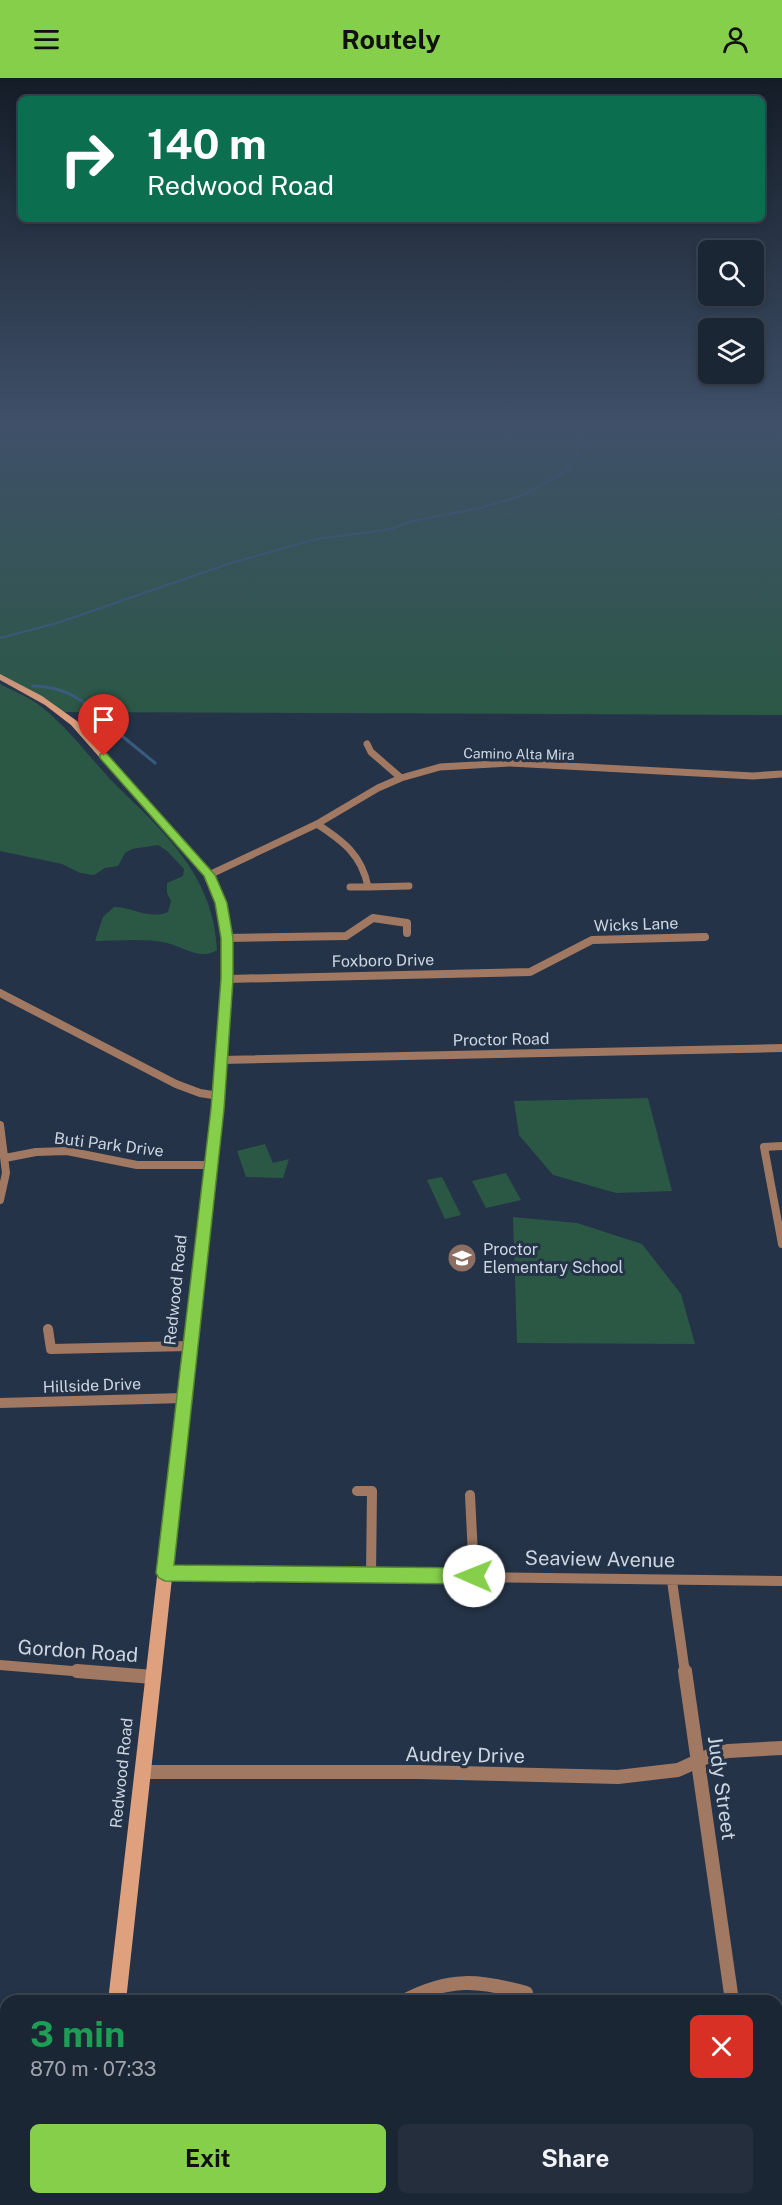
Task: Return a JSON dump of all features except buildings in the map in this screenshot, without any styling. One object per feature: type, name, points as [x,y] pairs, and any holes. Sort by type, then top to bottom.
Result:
[{"type":"main road","name":"Redwood Road","points":[[0,677],[41,700],[74,723],[209,875],[221,903],[227,938],[227,979],[219,1096],[118,1995]]},
{"type":"street","points":[[367,744],[371,752],[401,778]]},
{"type":"street","name":"Camino Alta Mira","points":[[209,875],[317,824],[370,791],[401,778],[440,767],[485,763],[753,776],[782,774]]},
{"type":"street","points":[[317,824],[340,838],[358,855],[366,872],[368,887]]},
{"type":"street","points":[[350,887],[409,886]]},
{"type":"street","points":[[227,938],[346,936],[367,921],[374,919],[407,923],[407,933]]},
{"type":"street","name":"Wicks Lane","points":[[539,967],[592,940],[705,937]]},
{"type":"street","name":"Foxboro Drive","points":[[227,979],[530,972],[539,967]]},
{"type":"street","points":[[0,993],[168,1081],[200,1093],[219,1096]]},
{"type":"street","name":"Proctor Road","points":[[222,1060],[782,1048]]},
{"type":"street","points":[[0,1125],[5,1158],[5,1180],[0,1200]]},
{"type":"street","points":[[782,1146],[764,1147],[782,1245]]},
{"type":"street","name":"Buti Park Drive","points":[[5,1158],[36,1152],[67,1151],[137,1165],[210,1165]]},
{"type":"street","points":[[48,1329],[51,1349],[190,1346]]},
{"type":"street","name":"Hillside Drive","points":[[0,1402],[184,1398]]},
{"type":"street","points":[[357,1491],[372,1491],[371,1575]]},
{"type":"street","points":[[470,1495],[474,1576]]},
{"type":"street","name":"Seaview Avenue","points":[[165,1573],[782,1581]]},
{"type":"street","name":"Judy Street","points":[[672,1581],[731,1995]]},
{"type":"street","name":"Gordon Road","points":[[0,1665],[153,1677]]},
{"type":"street","name":"Audrey Drive","points":[[142,1772],[418,1772],[618,1777],[678,1770],[711,1755],[728,1751],[782,1748]]},
{"type":"street","points":[[414,1995],[445,1982],[467,1981],[495,1984],[526,1993]]},
{"type":"green space","points":[[0,524],[782,524],[782,715],[61,712],[0,677]]},
{"type":"green space","points":[[0,684],[33,701],[54,718],[174,845],[199,883],[208,903],[217,950],[198,954],[158,941],[95,941],[103,917],[114,907],[154,915],[168,912],[171,901],[167,893],[167,883],[183,876],[184,869],[158,845],[132,849],[125,853],[118,866],[105,868],[94,875],[80,873],[62,864],[0,851]]},
{"type":"green space","points":[[648,1098],[672,1191],[616,1193],[553,1175],[519,1135],[514,1101]]},
{"type":"green space","points":[[265,1144],[273,1163],[289,1159],[283,1178],[246,1177],[237,1151]]},
{"type":"green space","points":[[506,1173],[521,1200],[486,1208],[472,1181]]},
{"type":"green space","points":[[442,1177],[461,1215],[445,1219],[427,1180]]},
{"type":"green space","points":[[513,1217],[577,1223],[642,1244],[681,1294],[695,1344],[517,1343]]},
{"type":"waterway","points":[[0,638],[57,623],[231,563],[317,539],[391,529],[403,524]]},
{"type":"waterway","points":[[33,686],[68,693],[97,713]]},
{"type":"waterway","points":[[106,723],[155,763]]},
{"type":"place","name":"Proctor Elementary School","points":[[462,1258]]},
{"type":"route","points":[[104,756],[209,875],[226,920],[228,959],[220,1077],[165,1573],[474,1576]]}]
